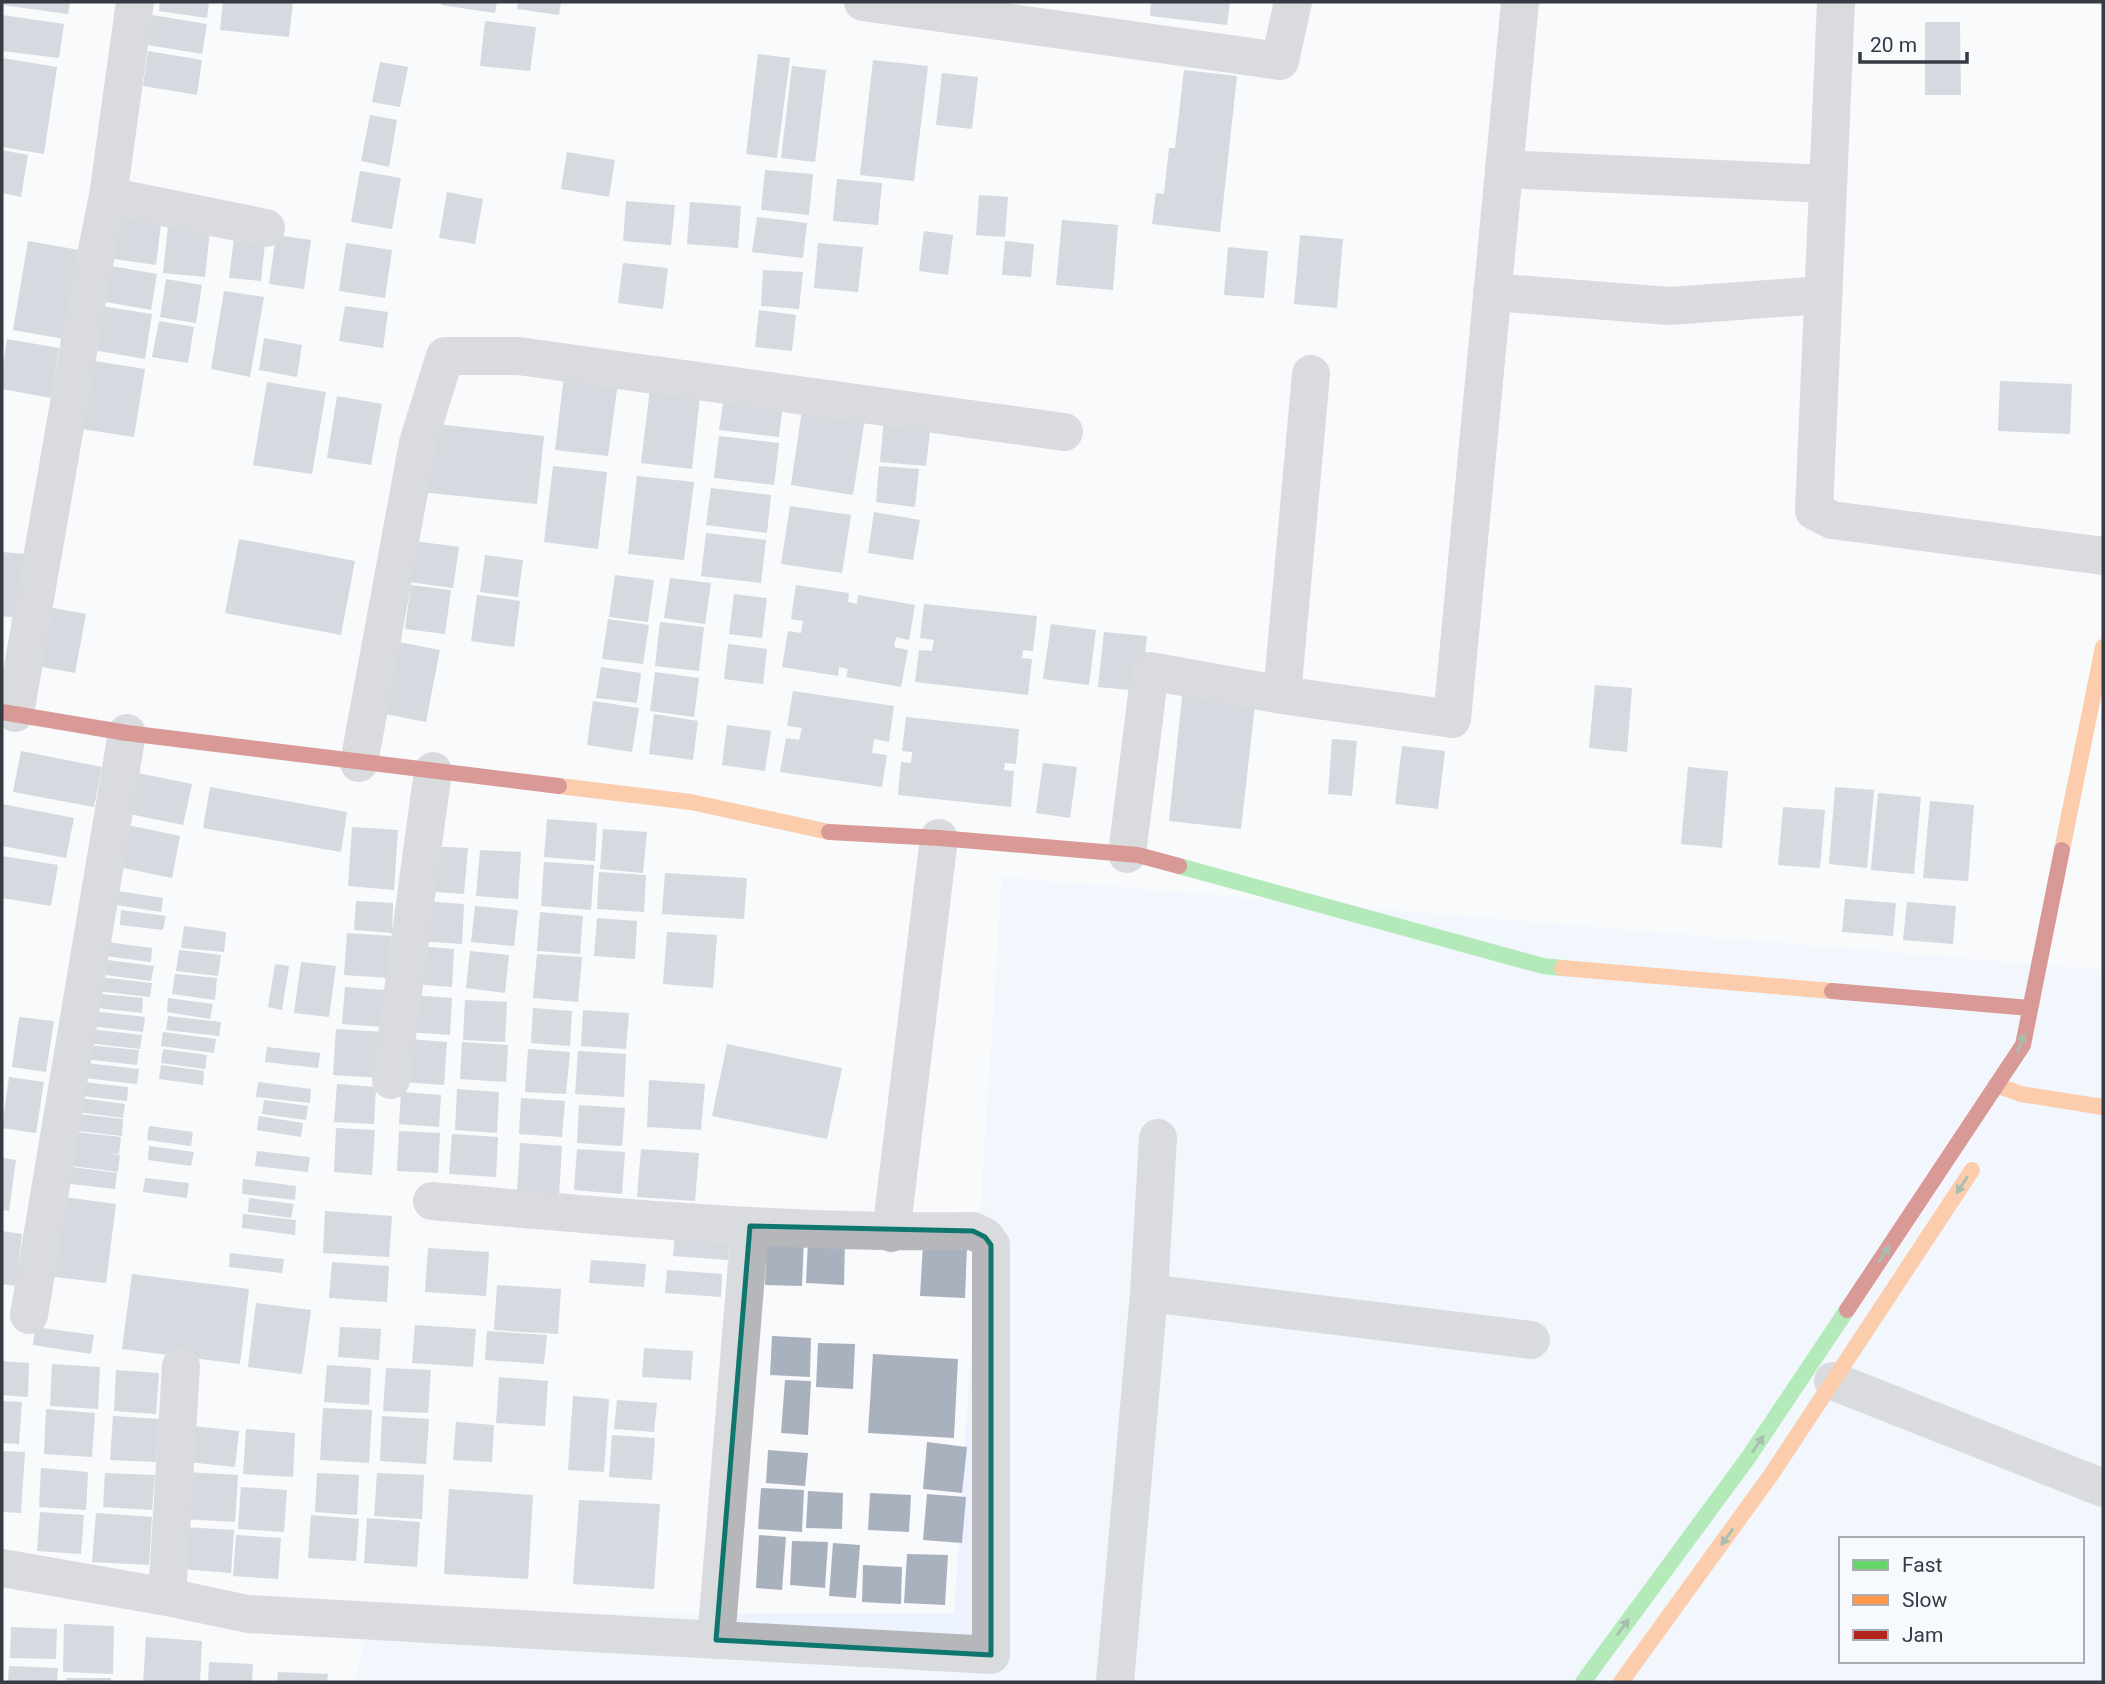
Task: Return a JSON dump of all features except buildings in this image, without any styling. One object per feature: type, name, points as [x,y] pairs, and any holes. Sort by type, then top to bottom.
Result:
[{"type":"street","points":[[135,2],[108,196],[8,712],[127,733],[691,802],[825,832],[939,838],[1138,855],[1543,966],[2030,1008]]},
{"type":"street","points":[[863,2],[1280,61],[1293,2]]},
{"type":"street","points":[[1127,854],[1150,671],[1282,695],[1452,719],[1520,2]]},
{"type":"street","points":[[1836,2],[1814,511],[1832,520],[2103,556]]},
{"type":"street","points":[[1504,169],[1828,184]]},
{"type":"street","points":[[108,196],[266,228]]},
{"type":"street","points":[[1492,292],[1669,306],[1823,295]]},
{"type":"street","points":[[359,762],[418,443],[445,356],[518,356],[1064,432]]},
{"type":"street","points":[[1282,695],[1311,374]]},
{"type":"street","points":[[1583,1682],[1748,1458],[2022,1045],[2103,647]]},
{"type":"street","points":[[29,1315],[127,733]]},
{"type":"street","points":[[391,1080],[433,771]]},
{"type":"street","points":[[891,1233],[939,838]]},
{"type":"street","points":[[2018,1100],[2033,1076]]},
{"type":"street","points":[[1996,1085],[2018,1100],[2103,1107]]},
{"type":"street","points":[[1115,1682],[1149,1293],[1158,1138]]},
{"type":"street","points":[[1621,1682],[1771,1475],[1984,1152]]},
{"type":"street","points":[[2,1568],[248,1614],[991,1655],[992,1245],[985,1237],[973,1231],[891,1233],[750,1226],[432,1201]]},
{"type":"street","points":[[716,1640],[750,1226]]},
{"type":"street","points":[[1149,1293],[1531,1339]]},
{"type":"street","points":[[167,1597],[181,1366]]},
{"type":"street","points":[[1833,1381],[2103,1488]]},
{"type":"highlighted area","points":[[750,1226],[973,1231],[985,1237],[991,1245],[991,1655],[716,1640]]},
{"type":"shaded area","points":[[1002,877],[2103,970],[2103,1682],[354,1682],[371,1614],[954,1614]]},
{"type":"traffic: fast","points":[[1179,866],[1543,966],[1562,968]]},
{"type":"traffic: fast","points":[[1583,1682],[1748,1458],[1847,1310]]},
{"type":"traffic: slow","points":[[2062,850],[2103,647]]},
{"type":"traffic: slow","points":[[559,786],[691,802],[829,832]]},
{"type":"traffic: slow","points":[[1562,968],[1832,991]]},
{"type":"traffic: slow","points":[[1996,1085],[2021,1094],[2103,1107]]},
{"type":"traffic: slow","points":[[1621,1682],[1771,1475],[1972,1170]]},
{"type":"traffic: jam","points":[[2,712],[127,733],[559,786]]},
{"type":"traffic: jam","points":[[829,832],[939,838],[1138,855],[1179,866]]},
{"type":"traffic: jam","points":[[1847,1310],[2023,1045],[2062,850]]},
{"type":"traffic: jam","points":[[1832,991],[2030,1008]]}]
